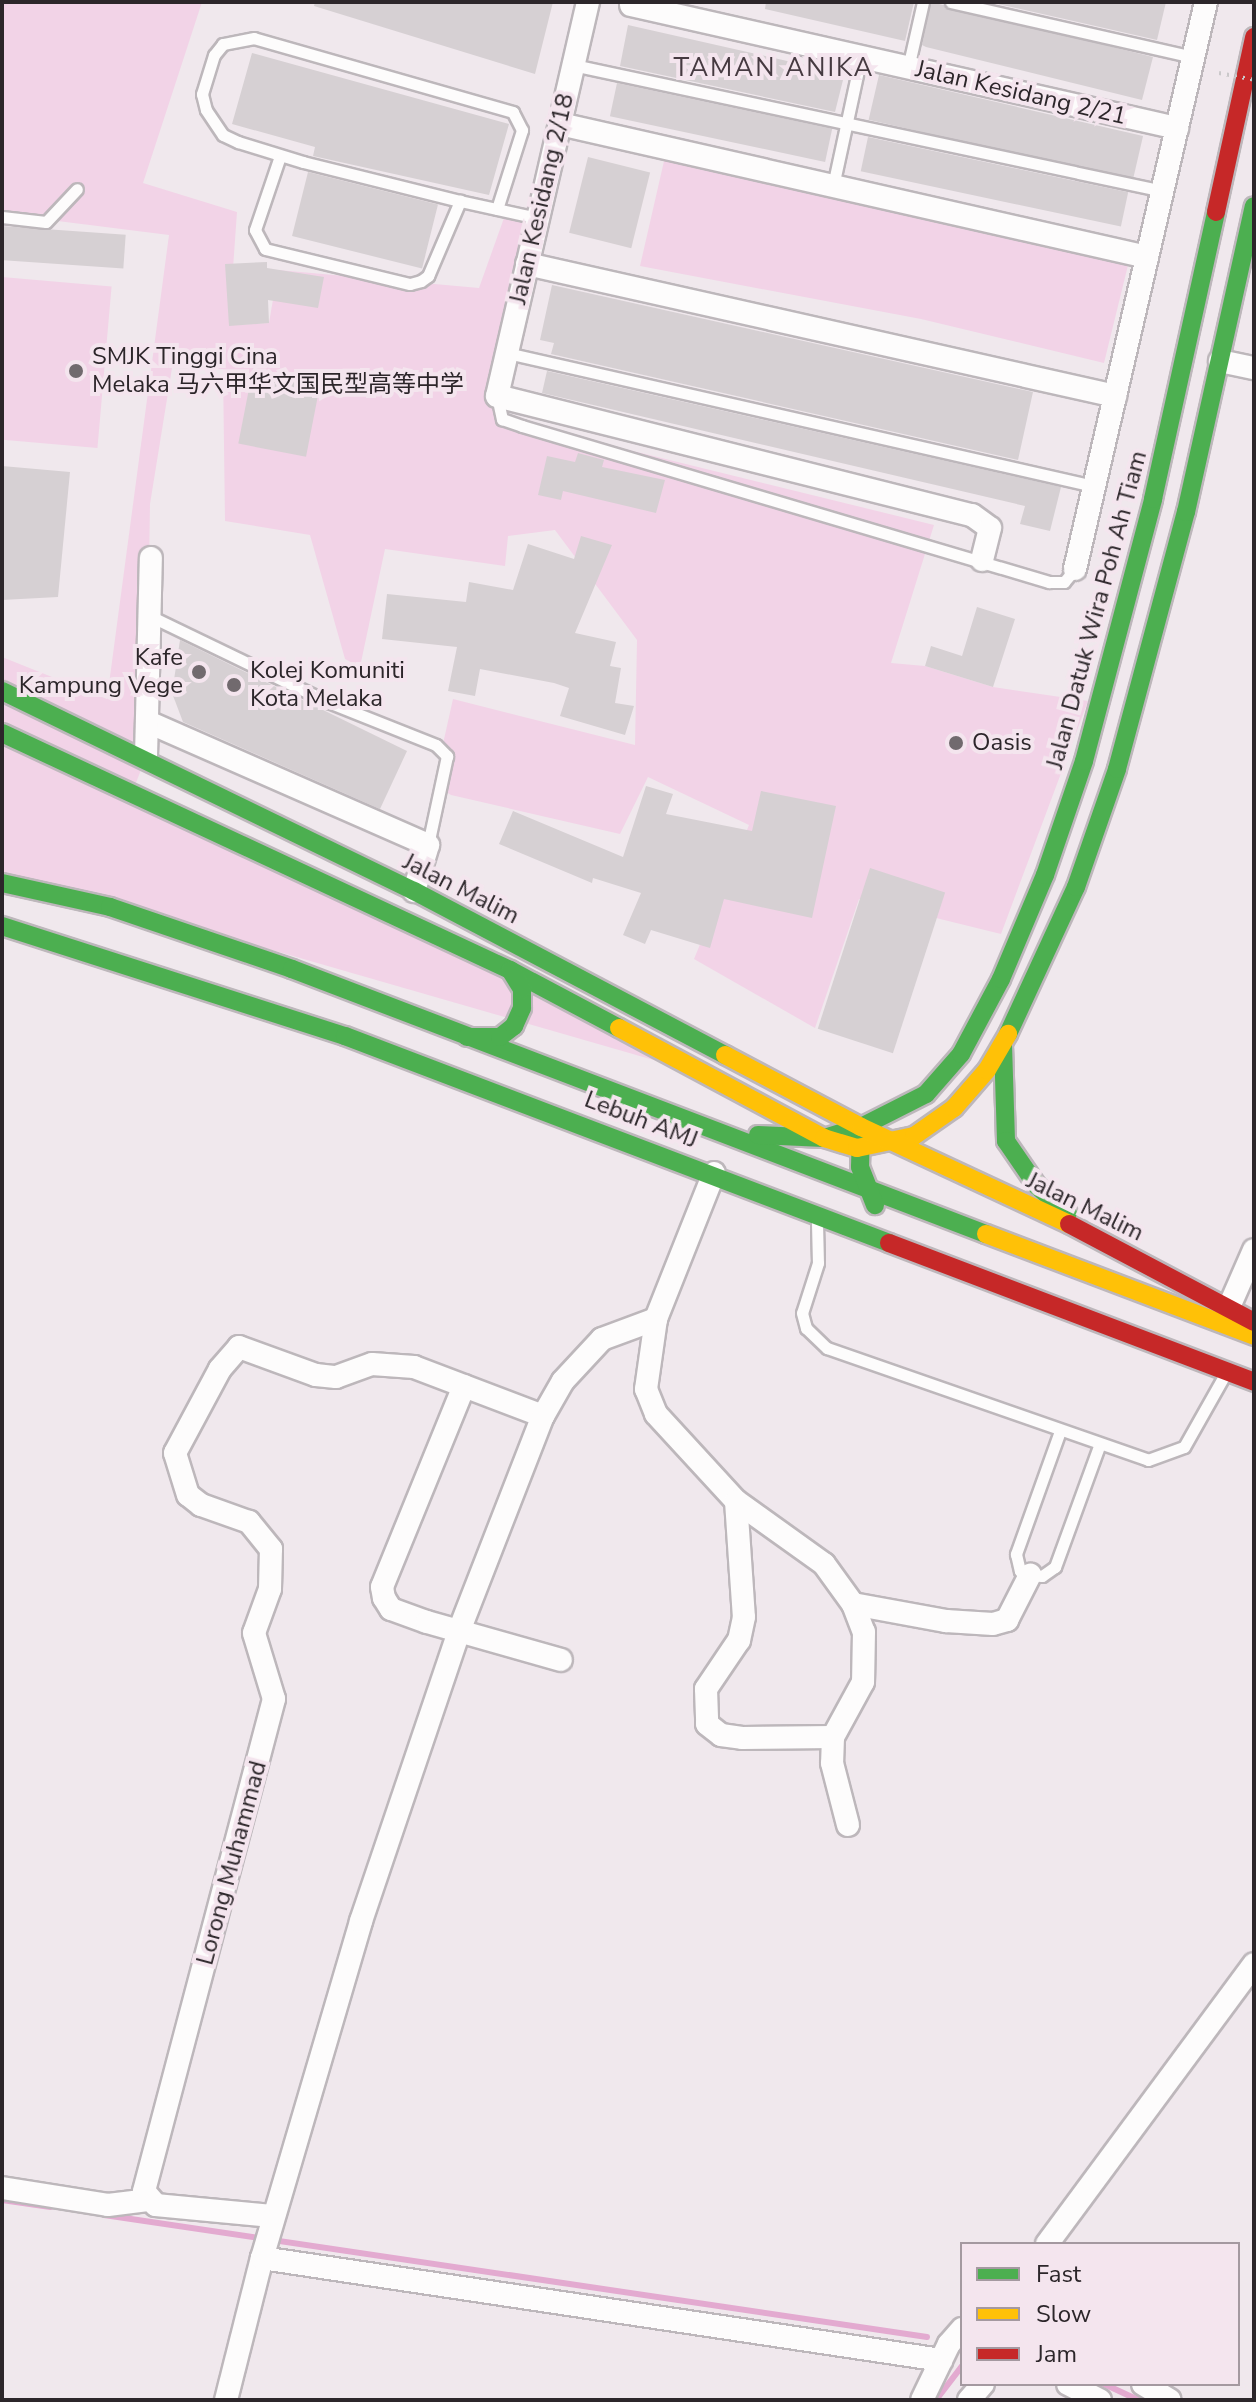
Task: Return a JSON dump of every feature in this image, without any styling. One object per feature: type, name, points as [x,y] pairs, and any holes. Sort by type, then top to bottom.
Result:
[{"type":"main road","name":"Jalan Datuk Wira Poh Ah Tiam","points":[[824,1138],[861,1127],[926,1094],[961,1054],[1001,979],[1045,875],[1084,761],[1153,499],[1254,37]]},
{"type":"main road","points":[[892,1143],[914,1136],[954,1108],[1003,1043],[1076,887],[1117,769],[1220,361],[1254,206]]},
{"type":"main road","name":"Jalan Malim","points":[[2,691],[146,757],[414,891],[892,1143],[1096,1237],[1254,1322]]},
{"type":"main road","name":"Jalan Malim","points":[[2,733],[510,970],[824,1138],[857,1148],[892,1143]]},
{"type":"main road","name":"Lebuh AMJ","points":[[2,883],[110,907],[292,969],[1254,1336]]},
{"type":"main road","name":"Lebuh AMJ","points":[[2,926],[345,1036],[714,1173],[939,1263],[1254,1382]]},
{"type":"main road","points":[[465,1036],[484,1040],[514,1026],[522,1008],[522,989],[510,970]]},
{"type":"main road","points":[[1003,1043],[1002,1118],[1015,1159],[1037,1186],[1096,1237]]},
{"type":"main road","points":[[627,1097],[752,1133],[824,1138]]},
{"type":"main road","points":[[861,1127],[857,1148],[865,1189],[897,1232],[939,1263]]},
{"type":"street","name":"Jalan Kesidang 2/18","points":[[497,396],[588,2]]},
{"type":"street","points":[[1075,569],[1206,2]]},
{"type":"street","name":"Jalan Kesidang 2/21","points":[[631,5],[1177,128]]},
{"type":"street","points":[[560,124],[1147,257]]},
{"type":"street","points":[[527,264],[1115,396]]},
{"type":"street","points":[[1220,361],[1254,368]]},
{"type":"street","points":[[497,396],[972,515],[990,528],[982,560]]},
{"type":"street","points":[[146,757],[151,558]]},
{"type":"street","points":[[148,722],[428,845],[414,891]]},
{"type":"street","points":[[714,1173],[656,1319],[646,1389],[656,1414],[736,1501],[824,1564],[853,1604],[864,1632],[863,1682],[833,1737],[832,1763],[848,1825]]},
{"type":"street","points":[[1229,1307],[1254,1250]]},
{"type":"street","points":[[226,2400],[271,2220],[361,1921],[459,1631],[543,1416],[563,1381],[602,1339],[656,1319]]},
{"type":"street","name":"Lorong Muhammad","points":[[148,2200],[144,2191],[274,1699],[254,1633],[270,1589],[271,1549],[249,1522],[201,1505],[188,1495],[175,1453],[220,1369],[239,1347],[316,1375],[336,1377],[372,1364],[395,1363],[464,1386]]},
{"type":"street","points":[[543,1416],[464,1386],[382,1587],[391,1609],[561,1660]]},
{"type":"street","points":[[736,1501],[744,1617],[739,1640],[706,1689],[707,1724],[721,1735],[742,1738],[833,1737]]},
{"type":"street","points":[[853,1604],[993,1624],[1007,1620],[1030,1575]]},
{"type":"street","points":[[1048,2242],[1254,1964]]},
{"type":"street","points":[[2,2188],[108,2205],[148,2200],[156,2205],[271,2220]]},
{"type":"street","points":[[263,2253],[941,2360]]},
{"type":"street","points":[[922,2400],[941,2360],[960,2332]]},
{"type":"street","points":[[1072,2386],[1100,2400]]},
{"type":"street","points":[[1146,2386],[1170,2400]]},
{"type":"lane","points":[[908,68],[923,2]]},
{"type":"lane","points":[[951,2],[1193,57]]},
{"type":"lane","points":[[497,209],[522,130],[513,112],[254,38],[223,44],[214,55],[202,94],[206,110],[223,135],[280,156],[460,201],[538,218]]},
{"type":"lane","points":[[833,186],[861,57]]},
{"type":"lane","points":[[573,65],[1163,191]]},
{"type":"lane","points":[[280,156],[255,230],[265,249],[410,284],[428,276],[460,201]]},
{"type":"lane","points":[[2,217],[46,222],[77,189]]},
{"type":"lane","points":[[507,353],[1094,486]]},
{"type":"lane","points":[[497,396],[502,419],[522,426],[1049,582],[1064,582],[1075,569]]},
{"type":"lane","points":[[150,616],[328,702],[436,745],[447,756],[428,845]]},
{"type":"lane","points":[[816,1215],[818,1263],[802,1313],[814,1339],[1099,1446],[1148,1460],[1184,1447],[1227,1372]]},
{"type":"lane","points":[[1060,1431],[1016,1554],[1020,1571],[1030,1575],[1042,1576],[1055,1567],[1099,1446]]},
{"type":"path","points":[[1219,73],[1254,80]]},
{"type":"shaded area","points":[[2,2],[202,2],[143,183],[237,212],[229,325],[269,323],[278,270],[479,288],[504,218],[538,218],[503,419],[934,525],[891,663],[925,666],[993,687],[1088,701],[1001,934],[859,899],[815,1028],[694,959],[749,825],[648,777],[620,834],[451,795],[434,784],[453,699],[635,745],[637,640],[555,530],[508,536],[505,566],[385,549],[360,667],[345,659],[310,535],[225,521],[223,369],[172,368],[150,504],[146,757],[132,793],[709,1076],[2,872],[2,657],[107,699],[169,235],[2,214]]},
{"type":"shaded area","points":[[667,148],[1131,253],[1104,363],[921,319],[640,266]]},
{"type":"shaded area","points":[[2,277],[112,287],[97,448],[2,440]]},
{"type":"building","points":[[315,2],[553,2],[535,74],[314,6]]},
{"type":"building","points":[[766,2],[914,2],[905,41],[765,9]]},
{"type":"building","points":[[931,2],[1153,57],[1142,100],[926,47],[922,45]]},
{"type":"building","points":[[989,2],[1166,2],[1157,40]]},
{"type":"building","points":[[628,25],[809,66],[811,60],[846,68],[835,112],[620,66]]},
{"type":"building","points":[[252,53],[509,124],[489,195],[313,156],[315,147],[232,124]]},
{"type":"building","points":[[879,75],[1143,136],[1133,181],[869,120]]},
{"type":"building","points":[[617,83],[832,129],[825,162],[610,116]]},
{"type":"building","points":[[868,137],[1128,192],[1121,227],[861,171]]},
{"type":"building","points":[[588,157],[650,172],[631,248],[569,233]]},
{"type":"building","points":[[308,172],[438,204],[422,268],[292,236]]},
{"type":"building","points":[[2,226],[126,235],[123,269],[2,260]]},
{"type":"building","points":[[267,262],[267,268],[324,277],[318,308],[268,300],[269,323],[229,326],[225,264]]},
{"type":"building","points":[[552,285],[1033,392],[1018,460],[551,354],[554,343],[540,340]]},
{"type":"building","points":[[253,368],[321,381],[306,457],[238,444]]},
{"type":"building","points":[[547,371],[1061,487],[1050,531],[1020,524],[1025,506],[542,393]]},
{"type":"building","points":[[578,453],[604,460],[602,467],[665,480],[656,513],[563,491],[561,500],[538,495],[547,456],[575,462]]},
{"type":"building","points":[[2,466],[70,472],[58,597],[2,600]]},
{"type":"building","points":[[581,536],[612,545],[575,633],[616,642],[610,666],[621,668],[615,703],[634,706],[625,735],[560,716],[569,688],[554,683],[480,669],[475,696],[448,691],[457,647],[382,639],[387,594],[466,602],[469,582],[513,590],[528,544],[574,559]]},
{"type":"building","points":[[977,607],[1015,619],[993,687],[925,666],[931,646],[962,656]]},
{"type":"building","points":[[180,640],[407,751],[380,809],[183,722],[172,693]]},
{"type":"building","points":[[646,786],[673,794],[666,814],[752,831],[761,791],[836,806],[812,918],[724,899],[710,948],[651,930],[645,944],[623,935],[641,893],[593,878],[592,883],[499,844],[513,811],[623,857]]},
{"type":"building","points":[[870,868],[945,892],[893,1053],[818,1029]]},
{"type":"waterway","points":[[2,2200],[50,2207]]},
{"type":"waterway","points":[[104,2215],[927,2337]]},
{"type":"waterway","points":[[936,2400],[960,2369]]},
{"type":"waterway","points":[[1108,2386],[1139,2400]]},
{"type":"traffic: fast","points":[[1008,1034],[1076,887],[1117,769],[1186,512],[1254,206]]},
{"type":"traffic: fast","points":[[861,1127],[926,1094],[961,1054],[1001,979],[1045,875],[1084,761],[1153,499],[1216,212]]},
{"type":"traffic: fast","points":[[2,691],[414,891],[725,1055]]},
{"type":"traffic: fast","points":[[2,733],[510,970],[619,1028]]},
{"type":"traffic: fast","points":[[2,883],[110,907],[292,969],[986,1234]]},
{"type":"traffic: fast","points":[[2,926],[345,1036],[889,1243]]},
{"type":"traffic: fast","points":[[467,1037],[500,1037],[514,1026],[522,1008],[522,989],[510,970]]},
{"type":"traffic: fast","points":[[1003,1045],[1006,1141],[1037,1186],[1068,1213]]},
{"type":"traffic: fast","points":[[758,1135],[824,1138],[861,1127],[860,1167],[875,1205]]},
{"type":"traffic: slow","points":[[619,1028],[824,1138],[857,1148],[914,1136],[954,1108],[987,1070],[1008,1034]]},
{"type":"traffic: slow","points":[[725,1055],[861,1127],[1069,1224]]},
{"type":"traffic: slow","points":[[986,1234],[1254,1336]]},
{"type":"traffic: jam","points":[[1216,212],[1254,37]]},
{"type":"traffic: jam","points":[[1069,1224],[1254,1322]]},
{"type":"traffic: jam","points":[[889,1243],[1254,1382]]},
{"type":"place","name":"SMJK Tinggi Cina Melaka 马六甲华文国民型高等中学","points":[[76,371]]},
{"type":"place","name":"Kafe Kampung Vege","points":[[199,672]]},
{"type":"place","name":"Kolej Komuniti Kota Melaka","points":[[234,685]]},
{"type":"place","name":"Oasis","points":[[956,743]]},
{"type":"district","name":"TAMAN ANIKA","points":[[774,68]]}]
